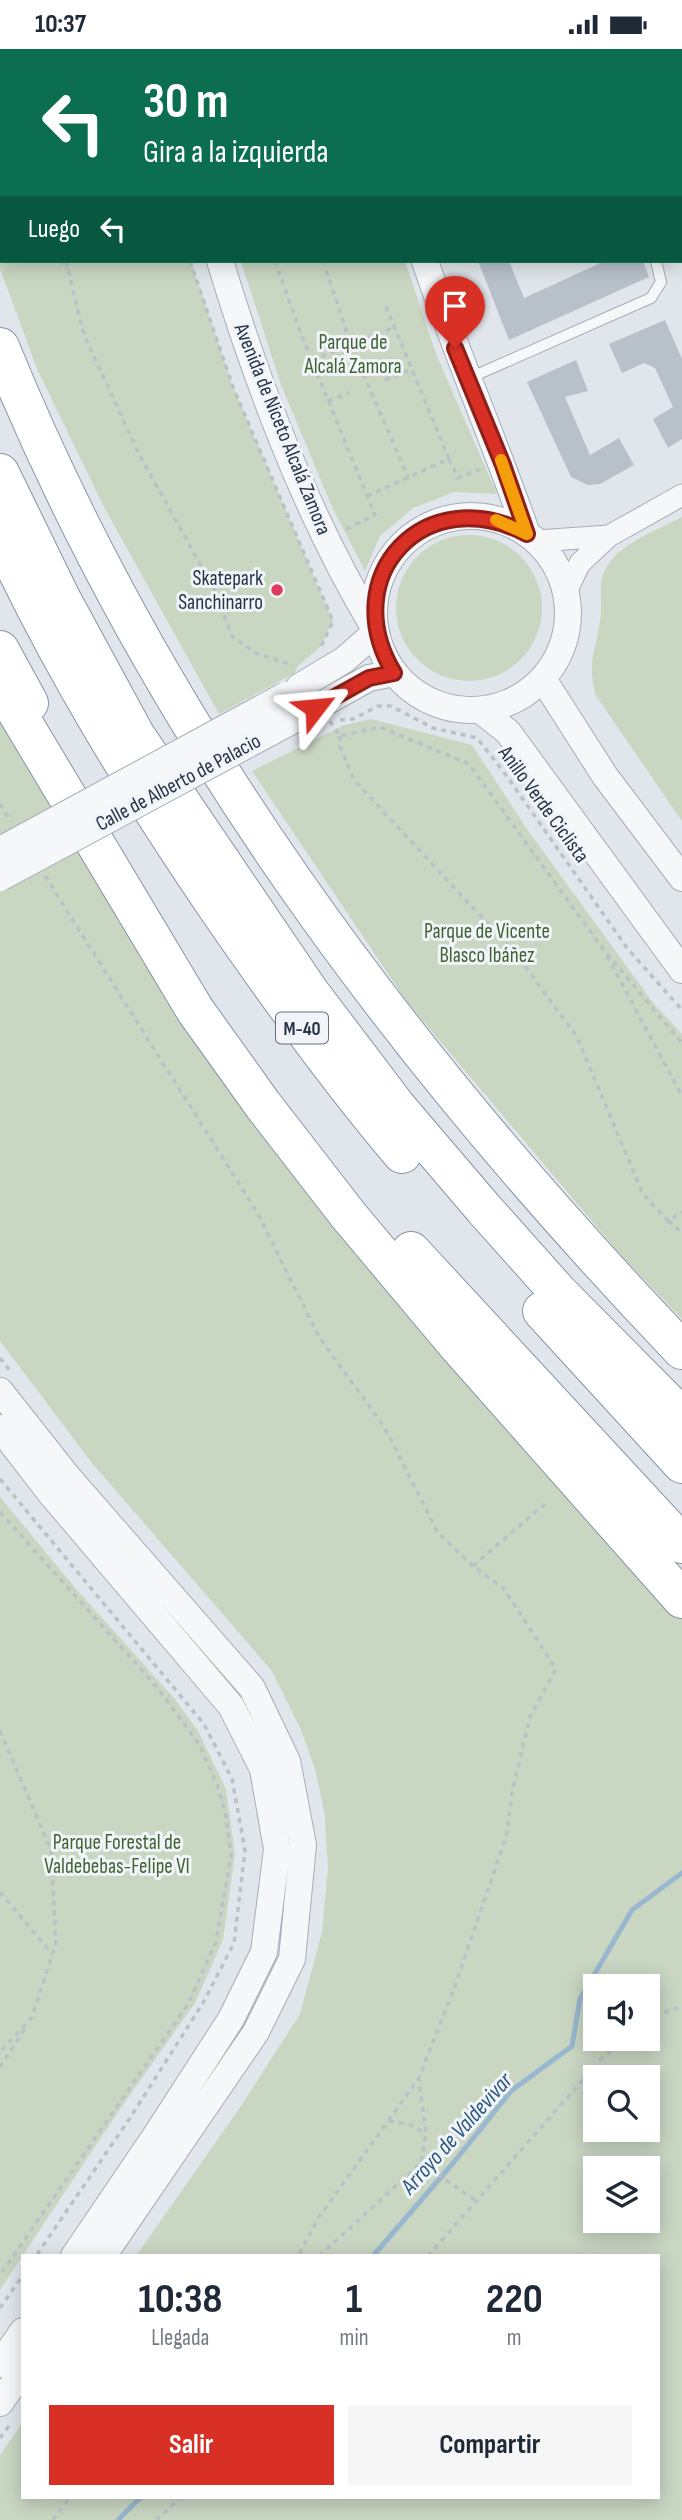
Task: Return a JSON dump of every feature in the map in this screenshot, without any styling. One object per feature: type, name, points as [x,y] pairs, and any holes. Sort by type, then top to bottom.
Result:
[{"type":"highway","points":[[0,347],[17,388],[112,584],[206,751],[280,863],[358,973],[436,1072],[619,1284],[682,1350]]},
{"type":"highway","points":[[0,473],[61,598],[136,736],[309,991],[397,1107],[484,1209],[559,1293],[682,1417]]},
{"type":"highway","name":"M-40","points":[[0,535],[57,649],[115,754],[264,976],[332,1070],[469,1233],[682,1464]]},
{"type":"highway","name":"M-40","points":[[0,650],[74,780],[275,1091],[414,1255],[682,1544]]},
{"type":"highway","points":[[0,684],[188,999],[270,1114],[349,1216],[458,1347],[682,1599]]},
{"type":"street","name":"Avenida de Niceto Alcalá Zamora","points":[[221,263],[236,315],[291,458],[326,538],[375,631]]},
{"type":"street","points":[[426,263],[467,379],[532,538]]},
{"type":"street","points":[[566,592],[580,563],[609,536],[682,495]]},
{"type":"street","points":[[480,517],[505,522],[532,538],[555,564],[566,592],[568,623],[560,653],[543,679],[514,700],[480,710],[456,709],[432,703],[412,690],[394,673],[383,654],[375,631],[374,604],[380,580],[392,557],[409,539],[430,525],[455,518],[480,517]]},
{"type":"street","points":[[532,538],[609,536]]},
{"type":"street","name":"Calle de Alberto de Palacio","points":[[0,878],[303,695],[375,631]]},
{"type":"street","name":"Calle de Alberto de Palacio","points":[[0,850],[303,695],[394,673]]},
{"type":"street","points":[[543,679],[605,776],[682,878]]},
{"type":"street","points":[[480,710],[508,732],[682,969]]},
{"type":"street","points":[[8,1385],[68,1476],[252,1688],[287,1761],[303,1845],[292,1959],[256,2032],[104,2254]]},
{"type":"street","points":[[0,1428],[51,1495],[231,1706],[263,1769],[277,1849],[264,1952],[224,2028],[75,2254]]},
{"type":"street","points":[[0,2364],[21,2334]]},
{"type":"street","points":[[0,2403],[21,2373]]},
{"type":"lane","points":[[467,379],[651,298],[661,282],[656,263]]},
{"type":"path","points":[[61,263],[67,269]]},
{"type":"path","points":[[66,263],[84,335],[140,456],[214,589],[232,636],[303,695],[341,736],[340,747],[354,780],[516,954],[577,1037],[643,1194],[682,1232]]},
{"type":"path","points":[[191,263],[233,387],[333,621],[321,646],[313,653]]},
{"type":"path","points":[[276,263],[311,361],[375,515],[326,538]]},
{"type":"path","points":[[324,263],[351,345],[408,477]]},
{"type":"path","points":[[384,302],[458,478],[501,461]]},
{"type":"path","points":[[311,361],[395,327]]},
{"type":"path","points":[[385,380],[412,369]]},
{"type":"path","points":[[328,401],[349,393]]},
{"type":"path","points":[[367,496],[449,459]]},
{"type":"path","name":"Anillo Verde Ciclista","points":[[303,695],[353,719],[378,706],[391,706],[433,728],[477,738],[627,948],[682,1010]]},
{"type":"path","points":[[341,736],[380,727],[469,764],[603,949],[682,1043]]},
{"type":"path","points":[[51,887],[258,1214],[319,1337],[384,1429],[438,1533],[473,1566],[504,1589],[556,1669],[530,1717],[513,1788],[506,1837],[455,1986],[419,2078],[319,2217],[299,2254]]},
{"type":"path","points":[[603,949],[682,1096]]},
{"type":"path","points":[[668,1220],[682,1212]]},
{"type":"path","points":[[0,1357],[8,1385]]},
{"type":"path","points":[[0,1479],[204,1724],[232,1779],[245,1850],[234,1943],[203,2003],[130,2118],[37,2254]]},
{"type":"path","points":[[473,1566],[547,1502]]},
{"type":"path","points":[[0,1512],[156,1686],[199,1744],[218,1787],[226,1816],[231,1856],[216,1942],[188,2004],[0,2275]]},
{"type":"path","points":[[0,1731],[51,1850],[56,1943],[33,2017],[0,2067]]},
{"type":"path","points":[[0,1892],[52,1954]]},
{"type":"path","points":[[660,2014],[682,2006]]},
{"type":"path","points":[[0,2052],[33,2017]]},
{"type":"path","points":[[430,2254],[602,2058],[612,2051]]},
{"type":"path","points":[[321,2254],[421,2163],[426,2134],[419,2078]]},
{"type":"path","points":[[388,2121],[411,2126],[426,2134]]},
{"type":"path","points":[[421,2163],[475,2200]]},
{"type":"path","points":[[0,2308],[21,2278]]},
{"type":"path","points":[[53,2520],[69,2499]]},
{"type":"path","points":[[156,2520],[179,2499]]},
{"type":"green space","points":[[0,263],[192,263],[233,387],[333,621],[321,646],[297,667],[295,673],[219,714],[104,507],[38,371]]},
{"type":"green space","name":"Parque de Alcalá Zamora","points":[[242,263],[406,263],[436,354],[497,494],[454,492],[413,508],[380,536],[365,571],[333,509],[281,385]]},
{"type":"green space","points":[[682,517],[682,821],[596,696],[592,666],[601,616],[601,583],[607,567],[624,548]]},
{"type":"green space","points":[[469,535],[497,541],[520,557],[536,580],[542,608],[536,636],[520,659],[497,675],[469,681],[441,675],[418,659],[402,636],[396,608],[402,580],[418,557],[441,541]]},
{"type":"green space","points":[[0,718],[11,738],[634,1568],[682,1619],[682,2520],[0,2520],[0,2455],[21,2425],[21,2499],[660,2499],[660,2254],[137,2254],[243,2103],[300,2014],[322,1932],[328,1869],[325,1816],[315,1769],[301,1730],[272,1671],[92,1463],[0,1341]]},
{"type":"green space","name":"Parque de Vicente Blasco Ibáñez","points":[[371,719],[472,745],[529,832],[654,1004],[682,1034],[682,1319],[618,1252],[407,1002],[252,771],[344,725]]},
{"type":"green space","name":"Parque Forestal de Valdebebas-Felipe VI","points":[[0,1497],[77,1590],[174,1698],[198,1731],[226,1789],[235,1854],[223,1940],[195,2003],[120,2109],[24,2254],[21,2254],[21,2258],[0,2290]]},
{"type":"building","points":[[479,263],[510,263],[524,298],[601,263],[644,263],[649,277],[509,340]]},
{"type":"building","points":[[665,320],[682,359],[682,439],[668,448],[653,419],[673,407],[655,368],[644,363],[622,373],[609,344]]},
{"type":"building","points":[[576,360],[588,391],[565,397],[590,455],[619,438],[634,465],[600,484],[588,485],[571,477],[527,382]]},
{"type":"waterway","name":"Arroyo de Valdevivar","points":[[375,2254],[511,2091],[572,2046],[580,1999],[632,1910],[682,1873]]},
{"type":"waterway","name":"Arroyo de Valdevivar","points":[[118,2520],[139,2499]]},
{"type":"slow traffic","points":[[496,520],[527,534],[501,460]]},
{"type":"place","name":"Skatepark Sanchinarro","points":[[277,590]]},
{"type":"route","points":[[315,708],[369,678],[394,673],[383,654],[376,632],[374,604],[380,580],[392,557],[409,539],[430,525],[455,518],[480,517],[505,522],[527,534],[503,465],[455,348]]}]
